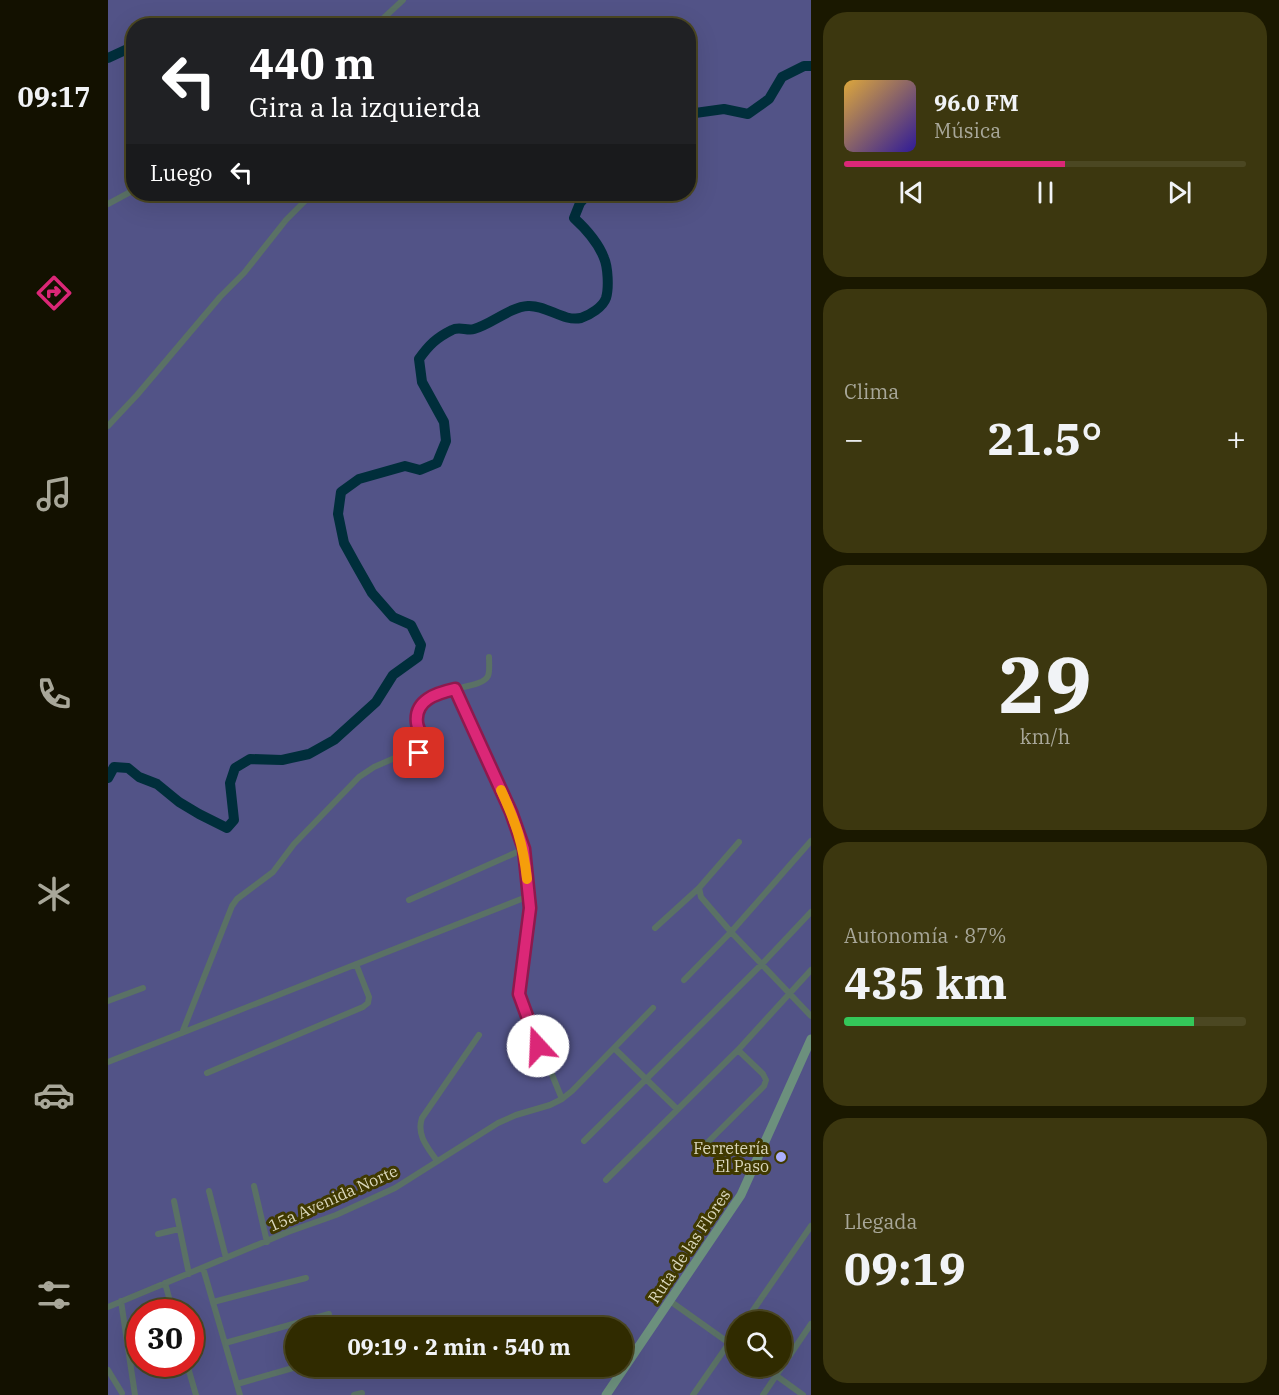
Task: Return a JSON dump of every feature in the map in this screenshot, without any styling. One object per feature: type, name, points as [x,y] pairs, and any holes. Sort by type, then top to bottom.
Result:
[{"type":"main road","name":"Ruta de las Flores","points":[[606,1395],[741,1195],[811,1039]]},
{"type":"street","points":[[384,18],[403,0]]},
{"type":"street","points":[[108,204],[126,194]]},
{"type":"street","points":[[108,426],[305,201]]},
{"type":"street","points":[[182,1034],[232,906],[237,899],[273,872],[305,832],[359,777],[389,760],[423,750],[424,740],[416,721],[418,711],[429,697],[479,683],[487,678],[489,657]]},
{"type":"street","points":[[455,689],[511,812],[524,849],[530,908],[519,994],[538,1046],[562,1099],[653,1008]]},
{"type":"street","points":[[655,928],[699,888],[739,842]]},
{"type":"street","points":[[684,980],[731,932],[810,844]]},
{"type":"street","points":[[409,900],[524,849]]},
{"type":"street","points":[[699,888],[701,897],[731,932],[811,1016]]},
{"type":"street","points":[[108,1062],[529,896]]},
{"type":"street","points":[[584,1141],[762,964],[811,912]]},
{"type":"street","points":[[207,1073],[363,1007],[368,1003],[369,997],[356,964]]},
{"type":"street","points":[[606,1180],[738,1050],[811,970]]},
{"type":"street","points":[[108,1001],[143,988]]},
{"type":"street","points":[[437,1161],[421,1134],[419,1126],[422,1118],[479,1035]]},
{"type":"street","points":[[614,1048],[677,1109]]},
{"type":"street","points":[[700,1150],[764,1086],[766,1080],[763,1074],[738,1050]]},
{"type":"street","points":[[802,1058],[811,1064]]},
{"type":"street","name":"15a Avenida Norte","points":[[108,1307],[336,1215],[395,1188],[498,1123],[562,1099]]},
{"type":"street","points":[[254,1186],[267,1242]]},
{"type":"street","points":[[209,1191],[226,1258]]},
{"type":"street","points":[[174,1201],[189,1274]]},
{"type":"street","points":[[753,1311],[811,1226]]},
{"type":"street","points":[[158,1234],[179,1229]]},
{"type":"street","points":[[203,1268],[240,1395]]},
{"type":"street","points":[[213,1302],[306,1278]]},
{"type":"street","points":[[165,1283],[169,1299]]},
{"type":"street","points":[[121,1301],[135,1395]]},
{"type":"street","points":[[670,1301],[726,1340]]},
{"type":"street","points":[[225,1344],[329,1314]]},
{"type":"street","points":[[792,1352],[811,1324]]},
{"type":"street","points":[[693,1395],[726,1349]]},
{"type":"street","points":[[108,1370],[120,1394],[134,1387]]},
{"type":"street","points":[[237,1384],[285,1370]]},
{"type":"street","points":[[191,1377],[196,1395]]},
{"type":"street","points":[[763,1395],[775,1377]]},
{"type":"street","points":[[777,1377],[803,1395]]},
{"type":"street","points":[[354,1395],[362,1393]]},
{"type":"shaded area","points":[[108,0],[811,0],[811,1395],[108,1395]]},
{"type":"waterway","points":[[108,58],[126,50]]},
{"type":"waterway","points":[[696,113],[724,109],[748,114],[769,99],[782,77],[804,66],[811,66]]},
{"type":"waterway","points":[[108,778],[114,767],[128,768],[139,777],[157,784],[179,802],[227,828],[234,820],[230,783],[235,768],[250,759],[282,760],[309,754],[334,740],[376,702],[393,675],[418,657],[421,645],[411,625],[393,617],[372,593],[344,543],[338,514],[341,492],[359,479],[405,466],[420,470],[437,463],[446,441],[444,422],[422,382],[419,359],[437,339],[455,329],[481,327],[521,307],[535,306],[574,319],[588,315],[602,304],[608,289],[607,272],[595,241],[574,218],[582,201]]},
{"type":"slow traffic","points":[[501,790],[524,849],[527,879]]},
{"type":"place","name":"Ferretería El Paso","points":[[781,1157]]},
{"type":"route","points":[[419,753],[425,746],[416,721],[418,711],[429,697],[455,689],[511,812],[524,849],[530,908],[519,977],[519,994],[538,1046]]}]
